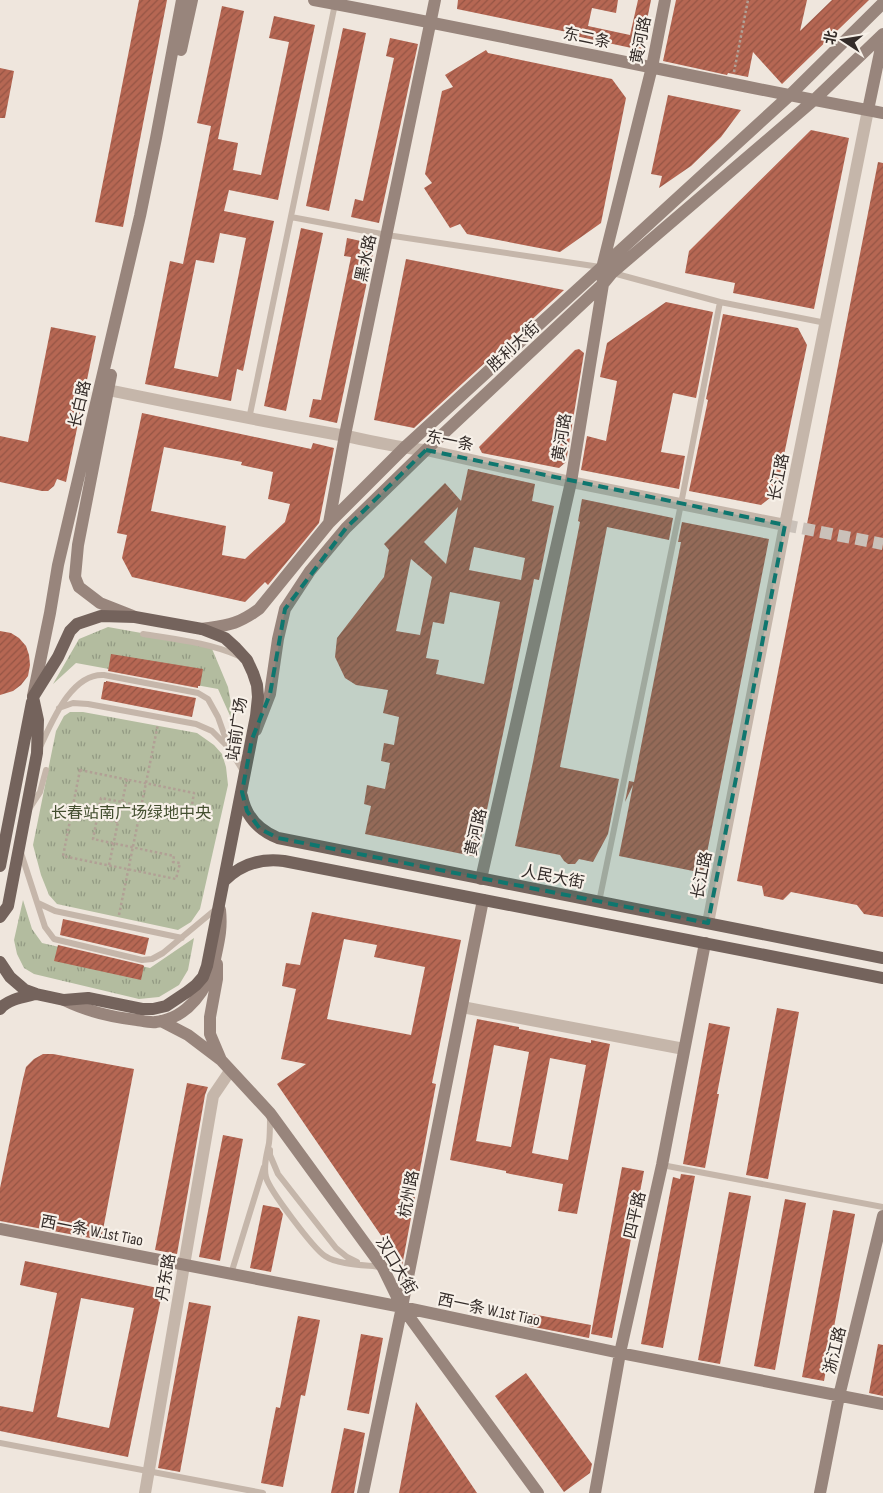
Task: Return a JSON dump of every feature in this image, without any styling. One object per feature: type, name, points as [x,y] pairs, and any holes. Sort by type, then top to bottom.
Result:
[{"type":"main road","name":"长白路","points":[[0,866],[58,565],[140,216],[182,0]]},
{"type":"main road","name":"长白路","points":[[135,617],[100,603],[79,587],[75,577],[78,545],[108,390],[192,0]]},
{"type":"main road","name":"东二条","points":[[314,0],[431,21],[788,96],[883,112]]},
{"type":"main road","name":"黑水路","points":[[329,523],[345,435],[435,0]]},
{"type":"main road","name":"黄河路","points":[[607,270],[665,0]]},
{"type":"main road","name":"胜利大街","points":[[252,740],[270,694],[278,639],[285,609],[310,571],[346,528],[603,284],[607,270],[883,3]]},
{"type":"main road","name":"胜利大街","points":[[202,629],[231,624],[245,619],[259,609],[329,523],[404,448],[607,270],[814,100],[883,34]]},
{"type":"main road","name":"长江路","points":[[868,110],[883,38]]},
{"type":"main road","name":"黄河路","points":[[481,878],[571,482],[603,284]]},
{"type":"main road","name":"站前广场","points":[[0,962],[10,977],[25,990],[64,1000],[88,998],[142,1009],[153,1009],[166,1006],[196,986],[207,966],[252,740],[256,716],[257,691],[253,673],[247,660],[224,638],[202,629],[135,617],[101,616],[77,624],[70,631],[58,657],[33,697]]},
{"type":"main road","points":[[0,917],[8,906],[37,753],[38,720],[33,697]]},
{"type":"main road","name":"人民大街","points":[[242,792],[247,811],[260,829],[278,838],[883,958]]},
{"type":"main road","points":[[224,881],[232,874],[254,862],[274,860],[883,978]]},
{"type":"main road","name":"杭州路","points":[[363,1493],[402,1307],[482,900]]},
{"type":"main road","points":[[64,1000],[82,1009],[119,1018],[156,1022],[174,1016],[192,1005],[205,987],[212,968],[221,926],[219,907]]},
{"type":"main road","name":"四平路","points":[[595,1493],[620,1353],[662,1165],[705,944]]},
{"type":"main road","points":[[215,955],[217,979],[210,1017],[210,1034],[221,1060]]},
{"type":"main road","points":[[0,1008],[16,999],[36,994]]},
{"type":"main road","points":[[162,1021],[188,1034],[221,1060]]},
{"type":"main road","name":"汉口大街","points":[[221,1060],[270,1113],[382,1268],[402,1307],[538,1493]]},
{"type":"main road","name":"浙江路","points":[[820,1493],[839,1396],[883,1216]]},
{"type":"main road","name":"西一条 W.1st Tiao","points":[[0,1229],[402,1307],[620,1353],[883,1404]]},
{"type":"street","name":"长江路","points":[[708,923],[868,110]]},
{"type":"street","name":"东一条","points":[[108,390],[249,419],[345,435],[404,448],[426,450],[571,482],[785,525]]},
{"type":"street","points":[[462,1007],[684,1049]]},
{"type":"street","name":"丹东路","points":[[145,1493],[213,1096],[230,1071]]},
{"type":"lane","points":[[249,419],[335,4]]},
{"type":"lane","points":[[291,217],[386,236],[607,270],[720,302],[826,323]]},
{"type":"lane","points":[[599,902],[681,504],[720,302]]},
{"type":"lane","points":[[143,634],[228,651],[247,660]]},
{"type":"lane","points":[[37,753],[58,708],[78,684],[95,674],[198,693],[208,699],[218,717],[229,748],[245,774]]},
{"type":"lane","points":[[58,708],[74,703],[88,704],[196,724],[212,731],[229,748]]},
{"type":"lane","points":[[25,813],[33,805],[40,792],[46,770]]},
{"type":"lane","points":[[19,847],[45,926],[54,939],[142,960],[152,959],[164,953],[219,907]]},
{"type":"lane","points":[[38,903],[55,911],[182,938]]},
{"type":"lane","points":[[270,1113],[270,1155],[278,1174],[336,1248],[347,1258],[366,1265]]},
{"type":"lane","points":[[231,1274],[265,1164],[269,1141]]},
{"type":"lane","points":[[265,1164],[266,1177],[272,1191],[316,1249],[326,1257],[340,1262],[382,1268]]},
{"type":"lane","points":[[662,1165],[883,1207]]},
{"type":"lane","points":[[0,1443],[264,1493]]},
{"type":"path","points":[[732,84],[748,0]]},
{"type":"path","points":[[117,924],[160,717]]},
{"type":"path","points":[[80,770],[146,783],[194,793],[190,811],[184,810],[184,814],[101,798],[93,839],[174,856],[173,862],[180,864],[176,879],[63,856],[80,770]]},
{"type":"path","points":[[109,865],[127,779]]},
{"type":"path","points":[[71,813],[118,822]]},
{"type":"highlighted area","points":[[426,450],[785,525],[708,923],[278,838],[260,829],[247,811],[242,792],[252,739],[270,694],[285,609],[346,528]]},
{"type":"green space","points":[[108,627],[210,644],[228,687],[236,729],[218,689],[76,663],[53,684],[79,639]]},
{"type":"green space","name":"长春站南广场绿地中央","points":[[70,712],[83,712],[197,733],[214,745],[222,754],[228,785],[200,909],[191,922],[178,930],[57,904],[49,895],[41,875],[33,845],[56,731],[64,716]]},
{"type":"green space","points":[[23,900],[32,929],[42,943],[150,968],[194,938],[188,970],[179,985],[159,997],[139,999],[34,974],[24,968],[17,954],[14,940]]},
{"type":"building","points":[[139,0],[167,0],[123,227],[95,222]]},
{"type":"building","points":[[458,0],[618,0],[616,13],[592,8],[588,26],[630,35],[638,0],[651,0],[641,50],[457,9]]},
{"type":"building","points":[[676,0],[807,0],[800,31],[832,0],[869,0],[782,84],[753,52],[748,77],[728,73],[727,75],[663,61]]},
{"type":"building","points":[[222,6],[244,11],[218,139],[238,143],[233,170],[261,175],[289,42],[269,38],[274,16],[315,25],[278,200],[229,190],[224,211],[274,221],[243,371],[237,369],[231,401],[145,384],[170,261],[183,264],[211,126],[197,123]],"holes":[[[220,233],[246,238],[218,377],[174,368],[196,260],[214,263]]]},
{"type":"building","points":[[343,28],[366,33],[329,211],[306,206]]},
{"type":"building","points":[[390,38],[418,44],[379,223],[351,217],[355,199],[363,201],[394,58],[386,56]]},
{"type":"building","points":[[486,50],[488,53],[612,79],[626,98],[601,223],[560,252],[467,234],[460,224],[450,228],[424,188],[432,183],[425,174],[442,91],[453,87],[445,75]]},
{"type":"building","points":[[0,68],[14,71],[5,118],[0,118]]},
{"type":"building","points":[[668,95],[741,110],[721,137],[691,166],[659,188],[662,176],[651,174]]},
{"type":"building","points":[[811,130],[849,138],[814,309],[733,293],[735,283],[685,273],[689,251]]},
{"type":"building","points":[[878,162],[883,163],[883,917],[864,914],[857,905],[791,892],[783,900],[764,896],[762,886],[737,881]]},
{"type":"building","points":[[301,228],[323,233],[286,411],[264,406]]},
{"type":"building","points":[[347,238],[375,244],[337,423],[309,417],[313,399],[321,400],[351,257],[344,256]]},
{"type":"building","points":[[406,259],[564,290],[414,428],[374,420]]},
{"type":"building","points":[[666,302],[713,312],[696,398],[673,393],[661,452],[685,456],[679,489],[581,470],[587,436],[606,441],[617,381],[600,377],[607,343]]},
{"type":"building","points":[[723,314],[798,328],[807,345],[776,493],[761,505],[689,491]]},
{"type":"building","points":[[51,327],[96,336],[66,482],[57,479],[54,486],[48,491],[42,491],[0,482],[0,436],[28,442]]},
{"type":"building","points":[[579,349],[584,353],[566,462],[559,468],[482,453],[479,447],[575,350]]},
{"type":"building","points":[[142,413],[311,449],[313,443],[334,448],[319,523],[268,585],[265,582],[245,602],[132,577],[122,558],[127,535],[117,533]],"holes":[[[164,447],[242,462],[241,465],[273,472],[268,499],[290,504],[285,522],[245,559],[222,555],[226,526],[151,511]]]},
{"type":"building","points":[[468,469],[535,484],[532,501],[554,506],[539,580],[534,579],[477,857],[365,834],[371,806],[364,804],[367,785],[385,789],[390,763],[381,761],[384,743],[394,745],[399,717],[383,713],[388,690],[356,685],[345,678],[335,657],[337,638],[384,577],[389,550],[384,544],[445,483],[461,501]],"holes":[[[458,507],[446,564],[424,542]],[[474,547],[525,558],[521,580],[469,570]],[[411,559],[432,577],[420,635],[396,631]],[[450,592],[500,602],[484,684],[436,674],[439,660],[426,658],[433,622],[444,624]]]},
{"type":"building","points":[[582,499],[673,518],[669,540],[607,527],[560,767],[619,779],[608,834],[593,862],[579,859],[575,864],[568,864],[560,855],[515,846],[580,522],[578,521]]},
{"type":"building","points":[[682,522],[769,539],[703,873],[619,856],[633,785],[625,802],[629,781],[634,782],[681,542],[678,542]]},
{"type":"building","points":[[0,631],[11,633],[19,638],[26,646],[30,665],[28,676],[21,685],[13,691],[0,695]]},
{"type":"building","points":[[111,654],[203,669],[200,686],[198,688],[108,671]]},
{"type":"building","points":[[104,682],[196,698],[192,717],[101,699]]},
{"type":"building","points":[[312,912],[461,940],[432,1083],[436,1084],[402,1266],[277,1084],[306,1064],[281,1059],[296,989],[282,986],[286,963],[300,965]],"holes":[[[344,939],[377,945],[374,957],[425,967],[411,1035],[327,1019]]]},
{"type":"building","points":[[63,919],[149,938],[145,955],[60,935]]},
{"type":"building","points":[[58,945],[143,965],[141,980],[54,961]]},
{"type":"building","points":[[777,1008],[799,1012],[768,1179],[746,1175]]},
{"type":"building","points":[[477,1019],[591,1043],[591,1040],[610,1044],[577,1214],[558,1211],[563,1184],[450,1160]],"holes":[[[494,1045],[529,1052],[511,1147],[476,1141]],[[550,1058],[586,1065],[568,1160],[532,1153]]]},
{"type":"building","points":[[709,1023],[730,1027],[705,1168],[683,1164]]},
{"type":"building","points":[[43,1054],[53,1054],[134,1069],[101,1240],[0,1221],[0,1188],[26,1067]]},
{"type":"building","points":[[187,1083],[208,1087],[177,1254],[155,1250]]},
{"type":"building","points":[[223,1135],[243,1139],[220,1261],[199,1257]]},
{"type":"building","points":[[622,1167],[644,1171],[612,1338],[591,1334]]},
{"type":"building","points":[[681,1174],[695,1176],[663,1348],[641,1344],[673,1177],[680,1179]]},
{"type":"building","points":[[729,1192],[751,1196],[720,1364],[698,1360]]},
{"type":"building","points":[[785,1199],[806,1203],[775,1370],[754,1366]]},
{"type":"building","points":[[263,1205],[279,1208],[283,1214],[271,1272],[250,1268]]},
{"type":"building","points":[[833,1210],[855,1214],[824,1381],[802,1377]]},
{"type":"building","points":[[25,1261],[163,1289],[128,1457],[0,1431],[0,1406],[33,1412],[57,1293],[20,1285]],"holes":[[[81,1298],[134,1308],[109,1428],[57,1417]]]},
{"type":"building","points":[[189,1302],[211,1306],[180,1472],[158,1468]]},
{"type":"building","points":[[532,1314],[591,1325],[589,1338],[529,1326]]},
{"type":"building","points":[[298,1316],[320,1320],[305,1396],[301,1395],[283,1487],[261,1483],[276,1407],[280,1408]]},
{"type":"building","points":[[361,1334],[383,1338],[369,1414],[347,1410]]},
{"type":"building","points":[[878,1344],[883,1345],[883,1396],[869,1393]]},
{"type":"building","points":[[526,1373],[592,1464],[590,1473],[564,1492],[495,1396]]},
{"type":"building","points":[[416,1402],[477,1493],[399,1493]]},
{"type":"building","points":[[344,1428],[365,1433],[354,1493],[331,1493]]},
{"type":"tunnel","points":[[785,525],[883,544]]}]
